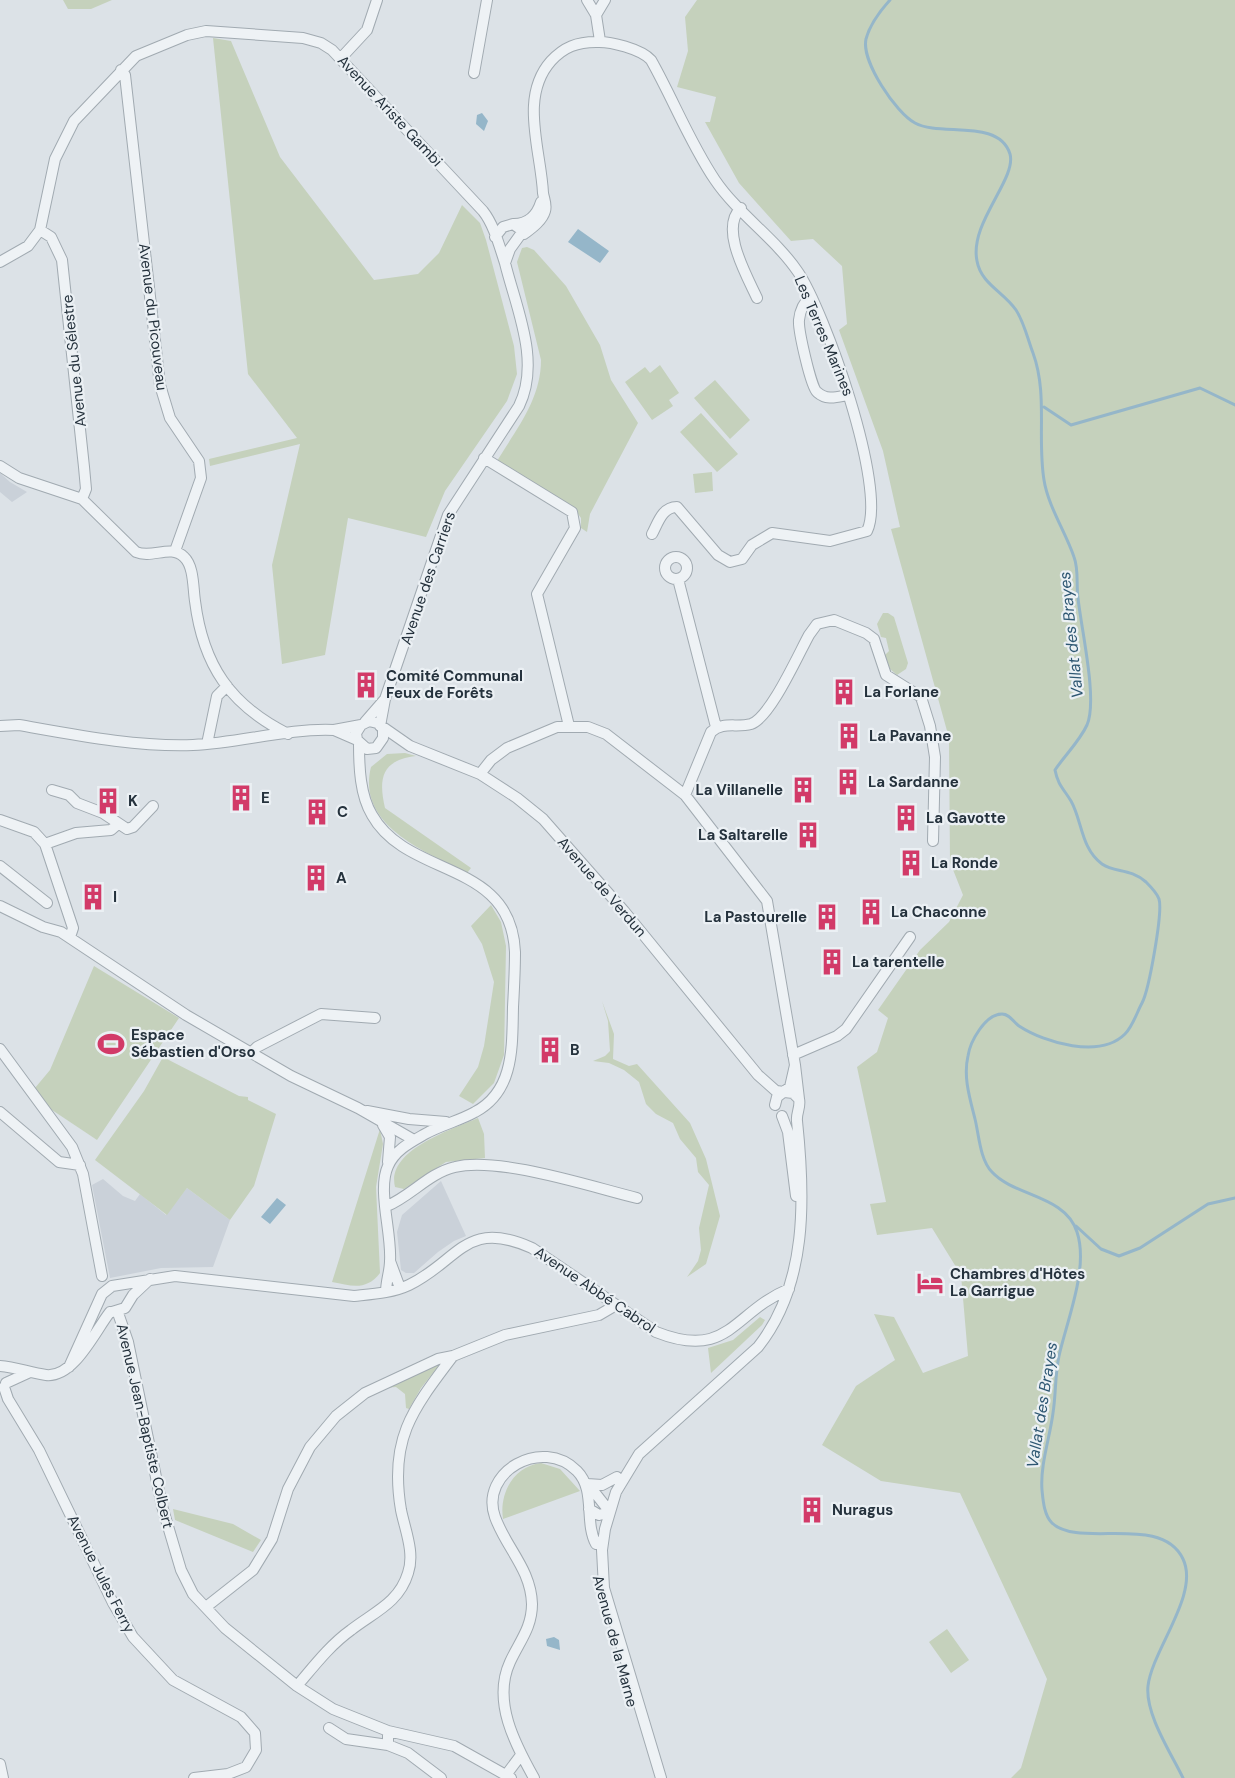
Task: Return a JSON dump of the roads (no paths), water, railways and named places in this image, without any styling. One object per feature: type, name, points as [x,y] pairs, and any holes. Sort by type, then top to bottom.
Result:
[{"type":"street","points":[[341,58],[367,30],[377,0]]},
{"type":"street","points":[[474,73],[487,0]]},
{"type":"street","points":[[587,0],[596,15],[600,41]]},
{"type":"street","points":[[596,15],[605,0]]},
{"type":"street","name":"Avenue Ariste Gambi","points":[[40,230],[55,159],[74,121],[121,70],[141,53],[187,35],[206,31],[303,38],[321,43],[341,58],[483,211],[496,240]]},
{"type":"street","name":"Les Terres Marines","points":[[524,234],[544,212],[533,103],[536,82],[560,51],[574,44],[600,41],[649,56],[708,169],[796,270],[811,296],[848,395],[867,457],[872,509],[867,531],[830,541],[772,533],[752,545],[742,559],[730,562],[718,555],[677,507],[664,512],[652,534]]},
{"type":"street","name":"Avenue du Picouveau","points":[[121,70],[125,75],[160,385],[170,418],[196,455],[201,467],[201,478],[175,551]]},
{"type":"street","points":[[513,245],[505,248],[496,240],[502,227],[522,224],[535,214],[543,193]]},
{"type":"street","points":[[741,208],[736,213],[731,228],[741,264],[757,298]]},
{"type":"street","points":[[505,263],[513,245],[524,234],[521,228],[513,224]]},
{"type":"street","points":[[0,262],[28,246],[40,230]]},
{"type":"street","name":"Avenue du Sélestre","points":[[40,230],[51,237],[62,260],[86,489],[82,500]]},
{"type":"street","name":"Avenue des Carriers","points":[[381,728],[385,699],[448,515],[519,406],[530,375],[529,359],[505,263],[496,240]]},
{"type":"street","points":[[811,296],[802,307],[799,324],[814,388],[825,397],[834,399],[848,395]]},
{"type":"street","points":[[484,458],[572,512],[575,520],[575,528],[537,594],[569,726]]},
{"type":"street","points":[[0,466],[19,478],[82,500],[136,552],[148,555],[175,551],[184,557],[190,567],[202,641],[227,686],[248,711],[288,734]]},
{"type":"street","points":[[678,579],[716,727]]},
{"type":"street","points":[[686,795],[707,738],[716,727],[751,724],[764,715],[817,624],[834,620],[866,633],[874,639],[886,675],[921,698],[934,757],[933,842]]},
{"type":"street","points":[[207,744],[217,696],[227,686]]},
{"type":"street","name":"Avenue des Carriers","points":[[363,724],[385,699]]},
{"type":"street","points":[[0,726],[19,725],[141,744],[190,745],[267,734],[334,730],[373,722],[381,728],[384,738],[361,775]]},
{"type":"street","points":[[363,724],[356,733],[361,775],[371,813],[389,837],[409,850],[473,880],[497,901],[511,927],[515,951],[512,1056],[508,1072],[488,1102],[476,1112],[414,1140],[398,1152],[388,1165]]},
{"type":"street","points":[[480,774],[501,751],[557,727],[588,727],[606,734],[686,795],[767,901],[800,1099],[798,1112],[802,1196],[796,1262],[789,1289]]},
{"type":"street","name":"Avenue de Verdun","points":[[381,728],[410,746],[480,774],[517,798],[543,819],[624,910],[758,1075],[772,1088],[784,1092]]},
{"type":"street","points":[[334,730],[367,749],[377,747]]},
{"type":"street","name":"Avenue de Verdun","points":[[377,747],[410,746]]},
{"type":"street","points":[[52,790],[69,795],[78,803],[103,813],[118,824],[130,829],[153,806]]},
{"type":"street","points":[[0,820],[34,832],[45,844],[73,927],[70,937]]},
{"type":"street","points":[[45,844],[76,833],[111,830],[118,824]]},
{"type":"street","points":[[0,866],[47,903]]},
{"type":"street","points":[[0,906],[70,937],[186,1015],[251,1053],[358,1108],[383,1125],[414,1140]]},
{"type":"street","points":[[794,1060],[846,1029],[910,938]]},
{"type":"street","points":[[251,1053],[257,1047],[321,1014],[375,1017]]},
{"type":"street","points":[[0,1049],[72,1147],[80,1165],[97,1244],[104,1307],[114,1312]]},
{"type":"street","points":[[794,1060],[790,1087],[777,1097],[775,1105],[788,1132],[800,1223]]},
{"type":"street","name":"Avenue de Verdun","points":[[758,1075],[775,1105]]},
{"type":"street","points":[[784,1092],[793,1093],[800,1099]]},
{"type":"street","points":[[358,1108],[393,1116],[451,1122]]},
{"type":"street","points":[[0,1112],[59,1162],[80,1165]]},
{"type":"street","points":[[782,1116],[791,1117],[798,1112]]},
{"type":"street","points":[[393,1116],[403,1122],[414,1140]]},
{"type":"street","points":[[383,1125],[390,1137],[385,1183],[390,1261],[386,1292]]},
{"type":"street","points":[[387,1206],[428,1179],[455,1167],[490,1164],[637,1198]]},
{"type":"street","name":"Avenue Abbé Cabrol","points":[[117,1286],[175,1276],[354,1296],[386,1292],[419,1280],[456,1249],[474,1242],[495,1238],[515,1240],[532,1248],[656,1332],[678,1341],[714,1338],[735,1329],[768,1300],[789,1289]]},
{"type":"street","points":[[390,1261],[400,1288]]},
{"type":"street","points":[[102,1276],[125,1290],[128,1301]]},
{"type":"street","points":[[0,1366],[54,1375],[69,1366],[82,1354],[99,1326],[114,1312],[125,1308],[128,1301],[150,1279]]},
{"type":"street","points":[[69,1366],[108,1287],[117,1286]]},
{"type":"street","name":"Avenue de la Marne","points":[[661,1778],[604,1588],[602,1550],[606,1510],[639,1454],[758,1347],[789,1289]]},
{"type":"street","points":[[206,1607],[253,1570],[264,1554],[298,1467],[336,1416],[365,1393],[438,1359],[453,1356],[505,1335],[599,1315],[616,1305]]},
{"type":"street","name":"Avenue Jean-Baptiste Colbert","points":[[114,1312],[124,1330],[162,1506],[181,1570],[194,1594],[225,1628],[297,1686],[333,1709],[388,1731],[454,1746],[509,1777]]},
{"type":"street","points":[[746,1319],[760,1313],[775,1318]]},
{"type":"street","name":"Avenue de la Marne","points":[[655,1778],[598,1588],[596,1544],[617,1477],[640,1443],[750,1345],[775,1318]]},
{"type":"street","points":[[99,1326],[112,1325],[124,1330]]},
{"type":"street","points":[[297,1686],[329,1648],[351,1629],[382,1610],[402,1587],[409,1572],[411,1553],[397,1480],[400,1445],[406,1424],[453,1356]]},
{"type":"street","name":"Avenue Jules Ferry","points":[[0,1366],[5,1373],[3,1387],[39,1450],[113,1603],[136,1642],[173,1680],[241,1717],[255,1733],[256,1750],[246,1767],[228,1774],[194,1778]]},
{"type":"street","points":[[3,1387],[30,1372]]},
{"type":"street","points":[[534,1778],[521,1755],[504,1707],[502,1686],[510,1662],[524,1639],[531,1621],[532,1604],[529,1583],[522,1566],[494,1516],[494,1497],[508,1470],[521,1460],[536,1455],[549,1456],[577,1471],[606,1510],[595,1514],[589,1509]]},
{"type":"street","points":[[586,1484],[602,1485],[617,1477]]},
{"type":"street","points":[[586,1484],[590,1524],[596,1544]]},
{"type":"street","points":[[329,1728],[346,1739],[388,1745],[408,1753],[441,1778]]},
{"type":"street","points":[[388,1731],[388,1745]]},
{"type":"street","points":[[509,1777],[521,1755]]},
{"type":"street","points":[[0,1764],[3,1778]]},
{"type":"water","points":[[482,113],[488,121],[484,131],[476,124],[477,115]]},
{"type":"water","points":[[578,229],[609,251],[600,263],[568,242]]},
{"type":"water","points":[[277,1198],[286,1205],[270,1224],[261,1217]]},
{"type":"water","points":[[554,1637],[559,1640],[560,1650],[547,1646],[546,1639]]},
{"type":"waterway","name":"Vallat des Brayes","points":[[890,0],[879,13],[866,39],[866,49],[874,73],[890,98],[915,123],[939,129],[982,132],[1004,143],[1010,154],[1007,176],[980,232],[976,247],[977,261],[983,276],[1019,315],[1037,369],[1040,384],[1044,480],[1049,500],[1076,562],[1078,598],[1090,682],[1090,714],[1087,725],[1055,770],[1059,783],[1075,809],[1086,842],[1095,858],[1107,867],[1140,878],[1152,888],[1159,899],[1155,951],[1145,995],[1133,1023],[1125,1034],[1114,1042],[1102,1046],[1072,1046],[1057,1043],[1030,1032],[1005,1014],[996,1015],[984,1024],[975,1037],[969,1050],[966,1072],[980,1147],[988,1167],[1013,1187],[1051,1203],[1062,1211],[1071,1220],[1080,1246],[1079,1278],[1058,1363],[1053,1413],[1042,1471],[1042,1494],[1047,1516],[1052,1523],[1064,1530],[1081,1533],[1139,1534],[1157,1538],[1172,1545],[1183,1559],[1187,1573],[1185,1589],[1151,1672],[1148,1686],[1148,1697],[1155,1721],[1183,1778]]},
{"type":"waterway","points":[[1044,407],[1071,425],[1200,388],[1235,405]]},
{"type":"waterway","points":[[1076,1226],[1101,1249],[1119,1256],[1140,1248],[1208,1204],[1235,1198]]},
{"type":"place","name":"Comité Communal Feux de Forêts","points":[[366,685]]},
{"type":"place","name":"La Forlane","points":[[844,692]]},
{"type":"place","name":"La Pavanne","points":[[849,736]]},
{"type":"place","name":"La Sardanne","points":[[848,782]]},
{"type":"place","name":"La Villanelle","points":[[803,790]]},
{"type":"place","name":"E","points":[[241,798]]},
{"type":"place","name":"K","points":[[108,801]]},
{"type":"place","name":"C","points":[[317,812]]},
{"type":"place","name":"La Gavotte","points":[[906,818]]},
{"type":"place","name":"La Saltarelle","points":[[808,835]]},
{"type":"place","name":"La Ronde","points":[[911,863]]},
{"type":"place","name":"A","points":[[316,878]]},
{"type":"place","name":"I","points":[[93,897]]},
{"type":"place","name":"La Chaconne","points":[[871,912]]},
{"type":"place","name":"La Pastourelle","points":[[827,917]]},
{"type":"place","name":"La tarentelle","points":[[832,962]]},
{"type":"place","name":"Espace Sébastien d'Orso","points":[[111,1044]]},
{"type":"place","name":"B","points":[[550,1050]]},
{"type":"place","name":"Chambres d'Hôtes La Garrigue","points":[[930,1283]]},
{"type":"place","name":"Nuragus","points":[[812,1510]]}]
